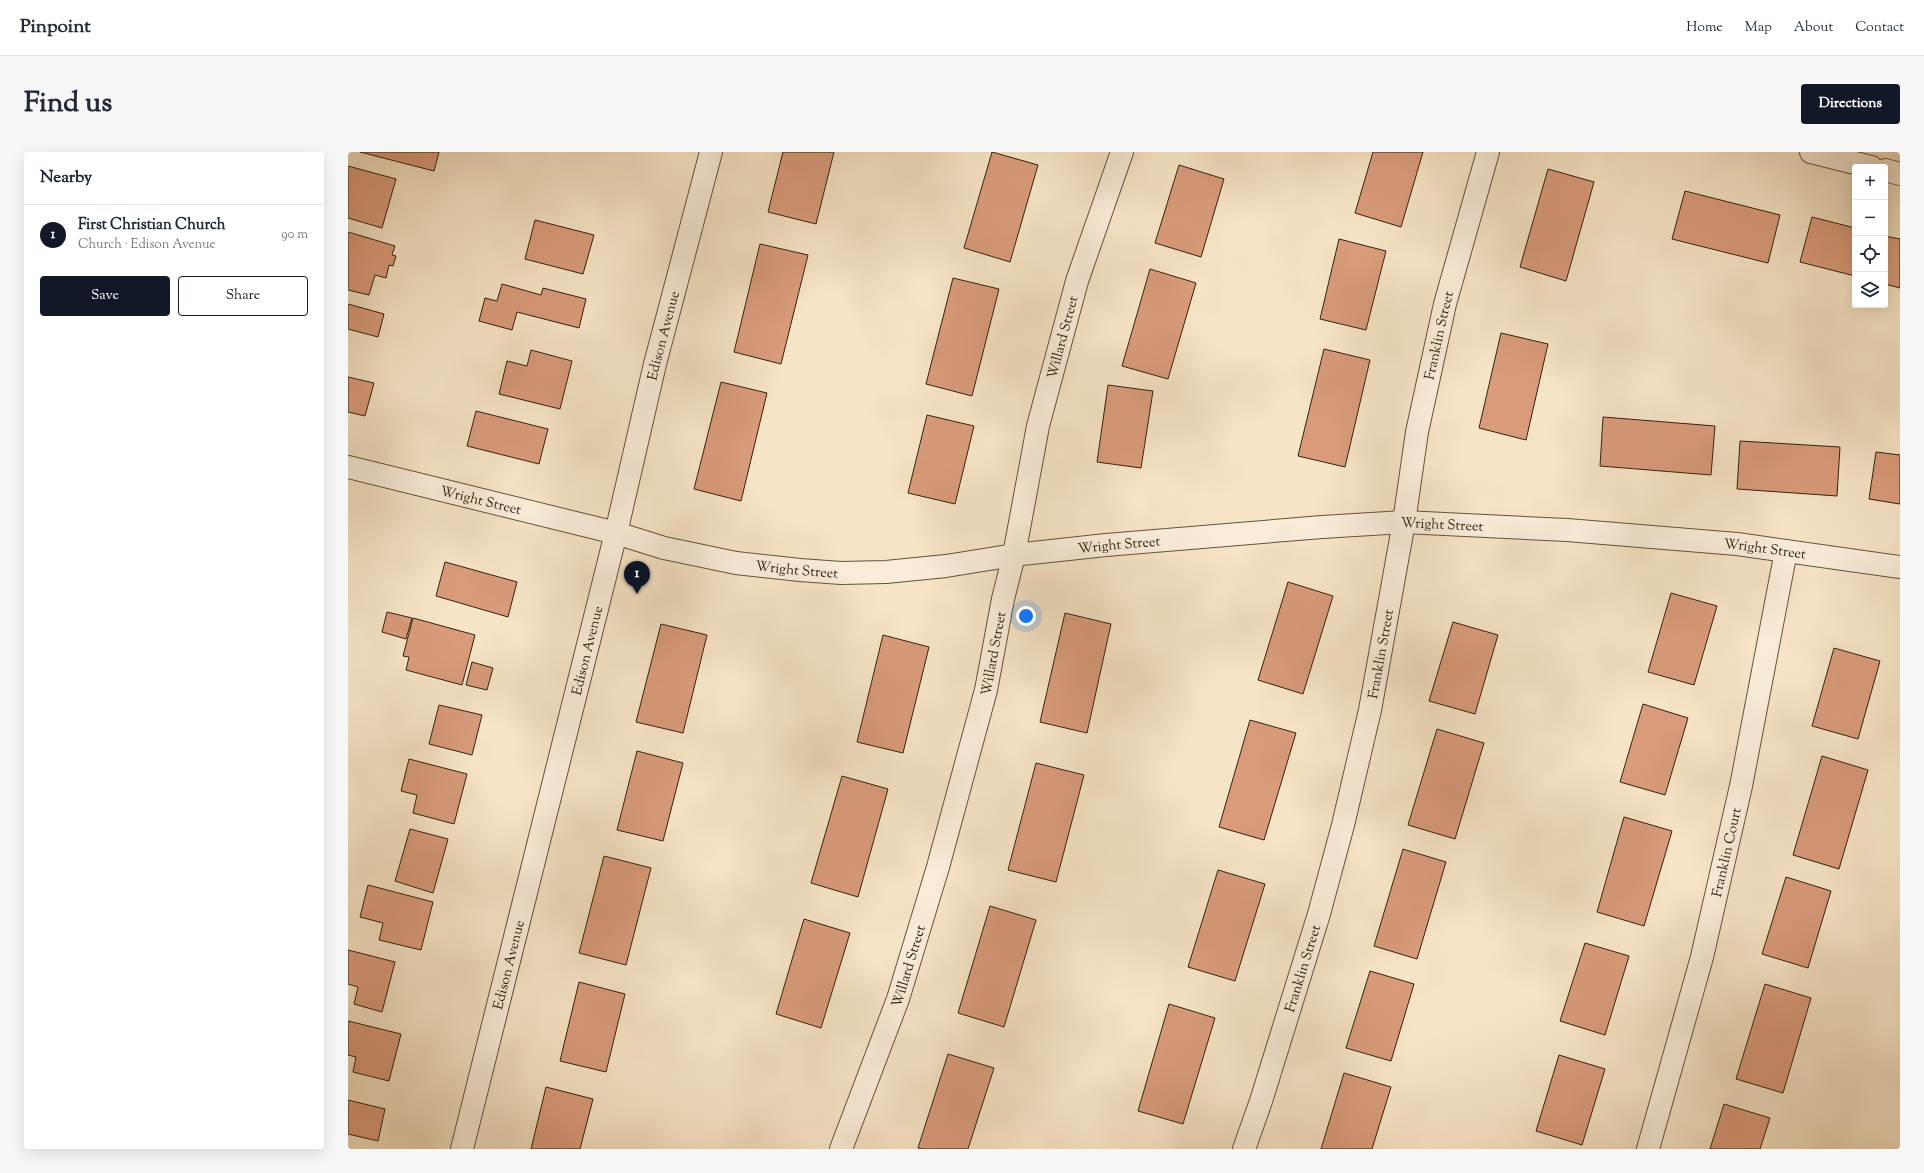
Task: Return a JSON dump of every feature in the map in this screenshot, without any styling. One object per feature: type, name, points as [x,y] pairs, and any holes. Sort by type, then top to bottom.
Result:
[{"type":"street","name":"Edison Avenue","points":[[462,1149],[616,533],[655,364],[711,152]]},
{"type":"street","name":"Willard Street","points":[[841,1149],[898,999],[938,867],[986,690],[1003,599],[1014,555],[1038,426],[1077,281],[1122,152]]},
{"type":"street","name":"Franklin Street","points":[[1244,1149],[1261,1101],[1319,914],[1343,825],[1370,710],[1404,522],[1417,432],[1445,304],[1488,152]]},
{"type":"street","points":[[1810,152],[1859,164]]},
{"type":"street","points":[[1888,171],[1900,174]]},
{"type":"street","name":"Wright Street","points":[[348,467],[616,533],[664,548],[736,563],[814,571],[886,572],[946,566],[1014,555],[1106,545],[1322,527],[1404,522],[1567,530],[1737,544],[1900,567]]},
{"type":"street","name":"Franklin Court","points":[[1648,1149],[1709,926],[1741,786],[1786,552]]},
{"type":"building","points":[[360,152],[439,152],[434,171]]},
{"type":"building","points":[[783,152],[834,152],[816,224],[768,212]]},
{"type":"building","points":[[992,152],[1038,165],[1010,262],[964,248]]},
{"type":"building","points":[[1373,152],[1423,152],[1401,227],[1355,213]]},
{"type":"building","points":[[1179,165],[1224,179],[1201,257],[1155,243]]},
{"type":"building","points":[[348,166],[396,179],[382,228],[348,218]]},
{"type":"building","points":[[1548,169],[1594,182],[1566,281],[1520,267]]},
{"type":"building","points":[[1685,191],[1780,215],[1768,263],[1672,239]]},
{"type":"building","points":[[1812,217],[1852,227],[1852,275],[1800,262]]},
{"type":"building","points":[[535,220],[594,235],[583,274],[525,259]]},
{"type":"building","points":[[348,232],[395,246],[392,255],[396,256],[393,266],[389,265],[386,278],[375,275],[369,295],[348,290]]},
{"type":"building","points":[[1888,237],[1900,239],[1900,288],[1888,285]]},
{"type":"building","points":[[1339,239],[1386,251],[1366,330],[1320,319]]},
{"type":"building","points":[[760,244],[808,255],[781,364],[734,352]]},
{"type":"building","points":[[1150,269],[1196,283],[1168,379],[1122,366]]},
{"type":"building","points":[[953,278],[999,289],[972,396],[926,384]]},
{"type":"building","points":[[502,284],[541,295],[543,288],[586,299],[579,328],[517,312],[512,330],[479,321],[485,298],[497,301]]},
{"type":"building","points":[[348,304],[384,314],[378,337],[348,329]]},
{"type":"building","points":[[1501,333],[1548,344],[1526,440],[1479,428]]},
{"type":"building","points":[[1324,349],[1370,360],[1345,467],[1298,456]]},
{"type":"building","points":[[531,350],[572,361],[560,409],[499,394],[507,361],[527,366]]},
{"type":"building","points":[[348,377],[374,383],[365,416],[348,412]]},
{"type":"building","points":[[721,382],[767,393],[741,501],[694,489]]},
{"type":"building","points":[[1108,385],[1153,391],[1141,468],[1097,462]]},
{"type":"building","points":[[476,411],[548,429],[539,464],[467,446]]},
{"type":"building","points":[[927,415],[974,426],[955,504],[908,493]]},
{"type":"building","points":[[1603,417],[1715,426],[1711,475],[1600,466]]},
{"type":"building","points":[[1740,441],[1840,447],[1837,496],[1737,489]]},
{"type":"building","points":[[1876,452],[1900,455],[1900,504],[1869,499]]},
{"type":"building","points":[[445,562],[517,582],[508,617],[436,596]]},
{"type":"building","points":[[1288,582],[1333,596],[1303,694],[1258,680]]},
{"type":"building","points":[[1671,593],[1717,606],[1694,685],[1648,672]]},
{"type":"building","points":[[387,612],[412,618],[406,639],[382,632]]},
{"type":"building","points":[[1065,613],[1111,624],[1087,733],[1040,722]]},
{"type":"building","points":[[413,618],[475,635],[462,685],[406,670],[409,657],[403,656]]},
{"type":"building","points":[[1453,622],[1498,635],[1475,714],[1429,701]]},
{"type":"building","points":[[661,624],[707,635],[683,733],[636,722]]},
{"type":"building","points":[[883,635],[929,647],[903,753],[857,742]]},
{"type":"building","points":[[1834,648],[1880,661],[1858,739],[1812,726]]},
{"type":"building","points":[[472,662],[493,668],[487,690],[466,685]]},
{"type":"building","points":[[1643,704],[1688,718],[1665,795],[1620,782]]},
{"type":"building","points":[[439,705],[482,715],[472,755],[429,744]]},
{"type":"building","points":[[1250,720],[1296,733],[1264,840],[1219,827]]},
{"type":"building","points":[[1437,729],[1484,743],[1455,839],[1408,825]]},
{"type":"building","points":[[637,751],[683,763],[663,841],[617,830]]},
{"type":"building","points":[[1822,756],[1868,770],[1839,869],[1793,855]]},
{"type":"building","points":[[409,759],[467,774],[454,824],[413,813],[417,795],[401,791]]},
{"type":"building","points":[[1036,763],[1084,775],[1056,882],[1008,870]]},
{"type":"building","points":[[842,776],[888,789],[858,897],[811,883]]},
{"type":"building","points":[[1624,817],[1672,831],[1644,926],[1597,912]]},
{"type":"building","points":[[410,829],[448,839],[433,893],[395,881]]},
{"type":"building","points":[[1403,849],[1446,862],[1417,959],[1374,946]]},
{"type":"building","points":[[604,856],[651,868],[626,965],[579,953]]},
{"type":"building","points":[[1218,870],[1265,884],[1235,981],[1188,967]]},
{"type":"building","points":[[1786,877],[1831,891],[1808,968],[1762,954]]},
{"type":"building","points":[[368,885],[433,902],[421,950],[379,940],[383,923],[360,917]]},
{"type":"building","points":[[990,906],[1036,920],[1004,1027],[958,1013]]},
{"type":"building","points":[[804,919],[850,933],[821,1028],[776,1014]]},
{"type":"building","points":[[1585,943],[1629,956],[1605,1035],[1560,1021]]},
{"type":"building","points":[[348,950],[395,962],[382,1012],[354,1004],[358,987],[348,984]]},
{"type":"building","points":[[1370,971],[1414,984],[1391,1061],[1346,1048]]},
{"type":"building","points":[[579,982],[625,994],[606,1072],[560,1061]]},
{"type":"building","points":[[1765,984],[1811,998],[1783,1093],[1736,1079]]},
{"type":"building","points":[[1169,1004],[1215,1018],[1183,1124],[1138,1111]]},
{"type":"building","points":[[348,1021],[401,1034],[389,1081],[353,1072],[356,1057],[348,1055]]},
{"type":"building","points":[[948,1054],[994,1068],[968,1149],[918,1148]]},
{"type":"building","points":[[1559,1055],[1605,1069],[1582,1145],[1536,1131]]},
{"type":"building","points":[[1344,1073],[1391,1087],[1372,1149],[1321,1149]]},
{"type":"building","points":[[546,1087],[593,1099],[580,1149],[531,1149]]},
{"type":"building","points":[[348,1100],[385,1109],[378,1141],[348,1134]]},
{"type":"building","points":[[1724,1104],[1770,1118],[1760,1149],[1710,1149]]},
{"type":"place","name":"First Christian Church","points":[[637,594]]}]
